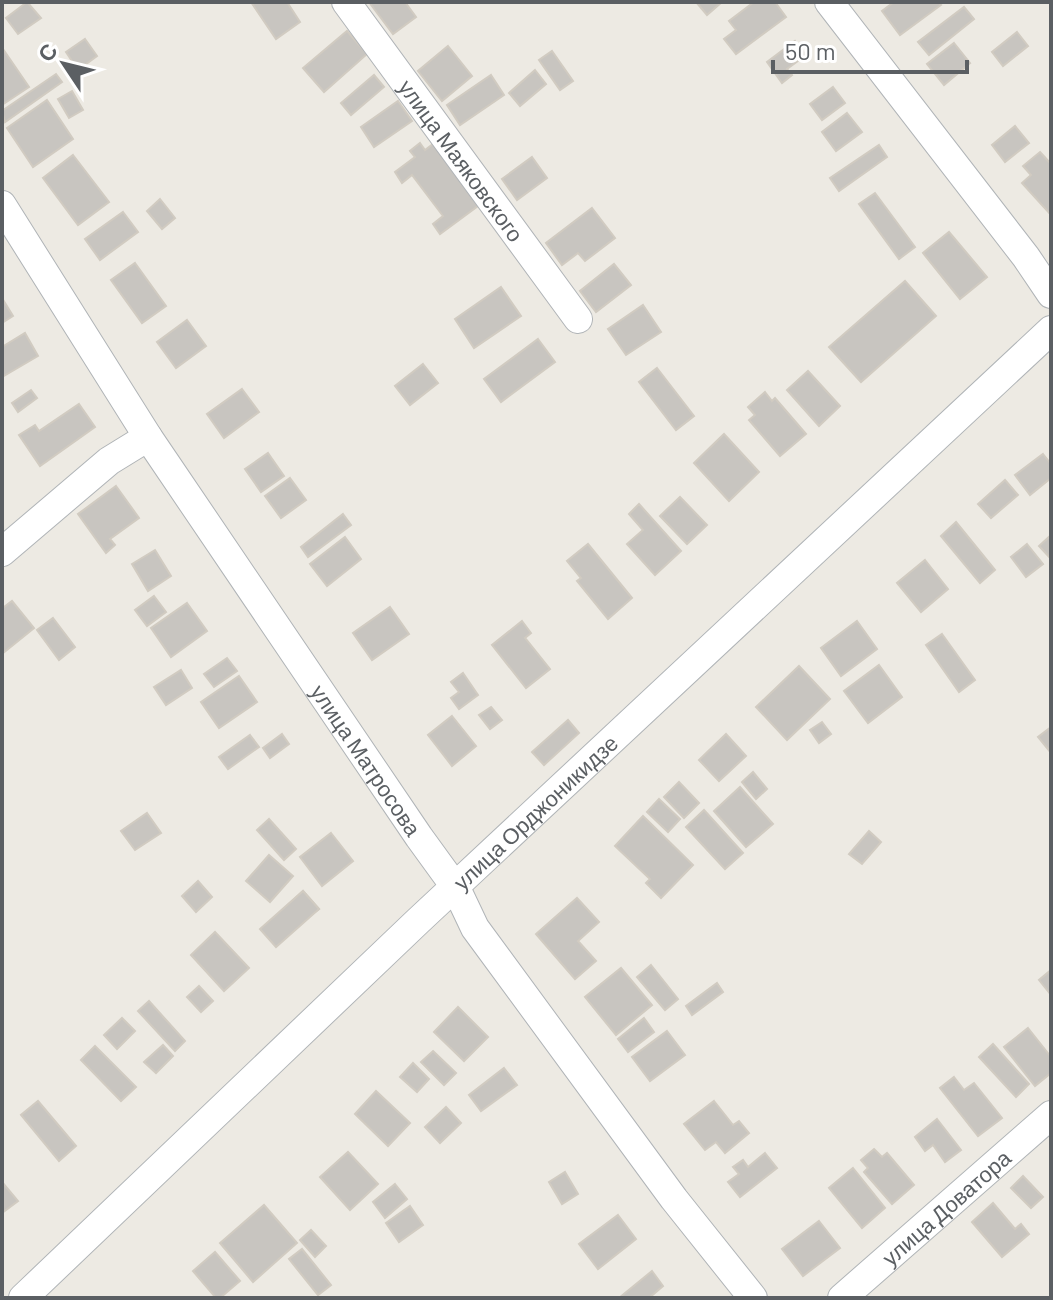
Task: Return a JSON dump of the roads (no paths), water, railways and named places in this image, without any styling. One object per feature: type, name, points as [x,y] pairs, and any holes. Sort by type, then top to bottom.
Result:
[{"type":"street","name":"улица Маяковского","points":[[346,2],[578,319]]},
{"type":"street","points":[[829,2],[1026,257],[1051,294]]},
{"type":"street","name":"улица Матросова","points":[[2,205],[148,437],[456,888],[475,928],[674,1199],[753,1298]]},
{"type":"street","name":"улица Орджоникидзе","points":[[23,1298],[418,921],[1051,330]]},
{"type":"street","points":[[2,552],[109,461],[148,437]]},
{"type":"street","name":"улица Доватора","points":[[842,1298],[1051,1115]]}]
